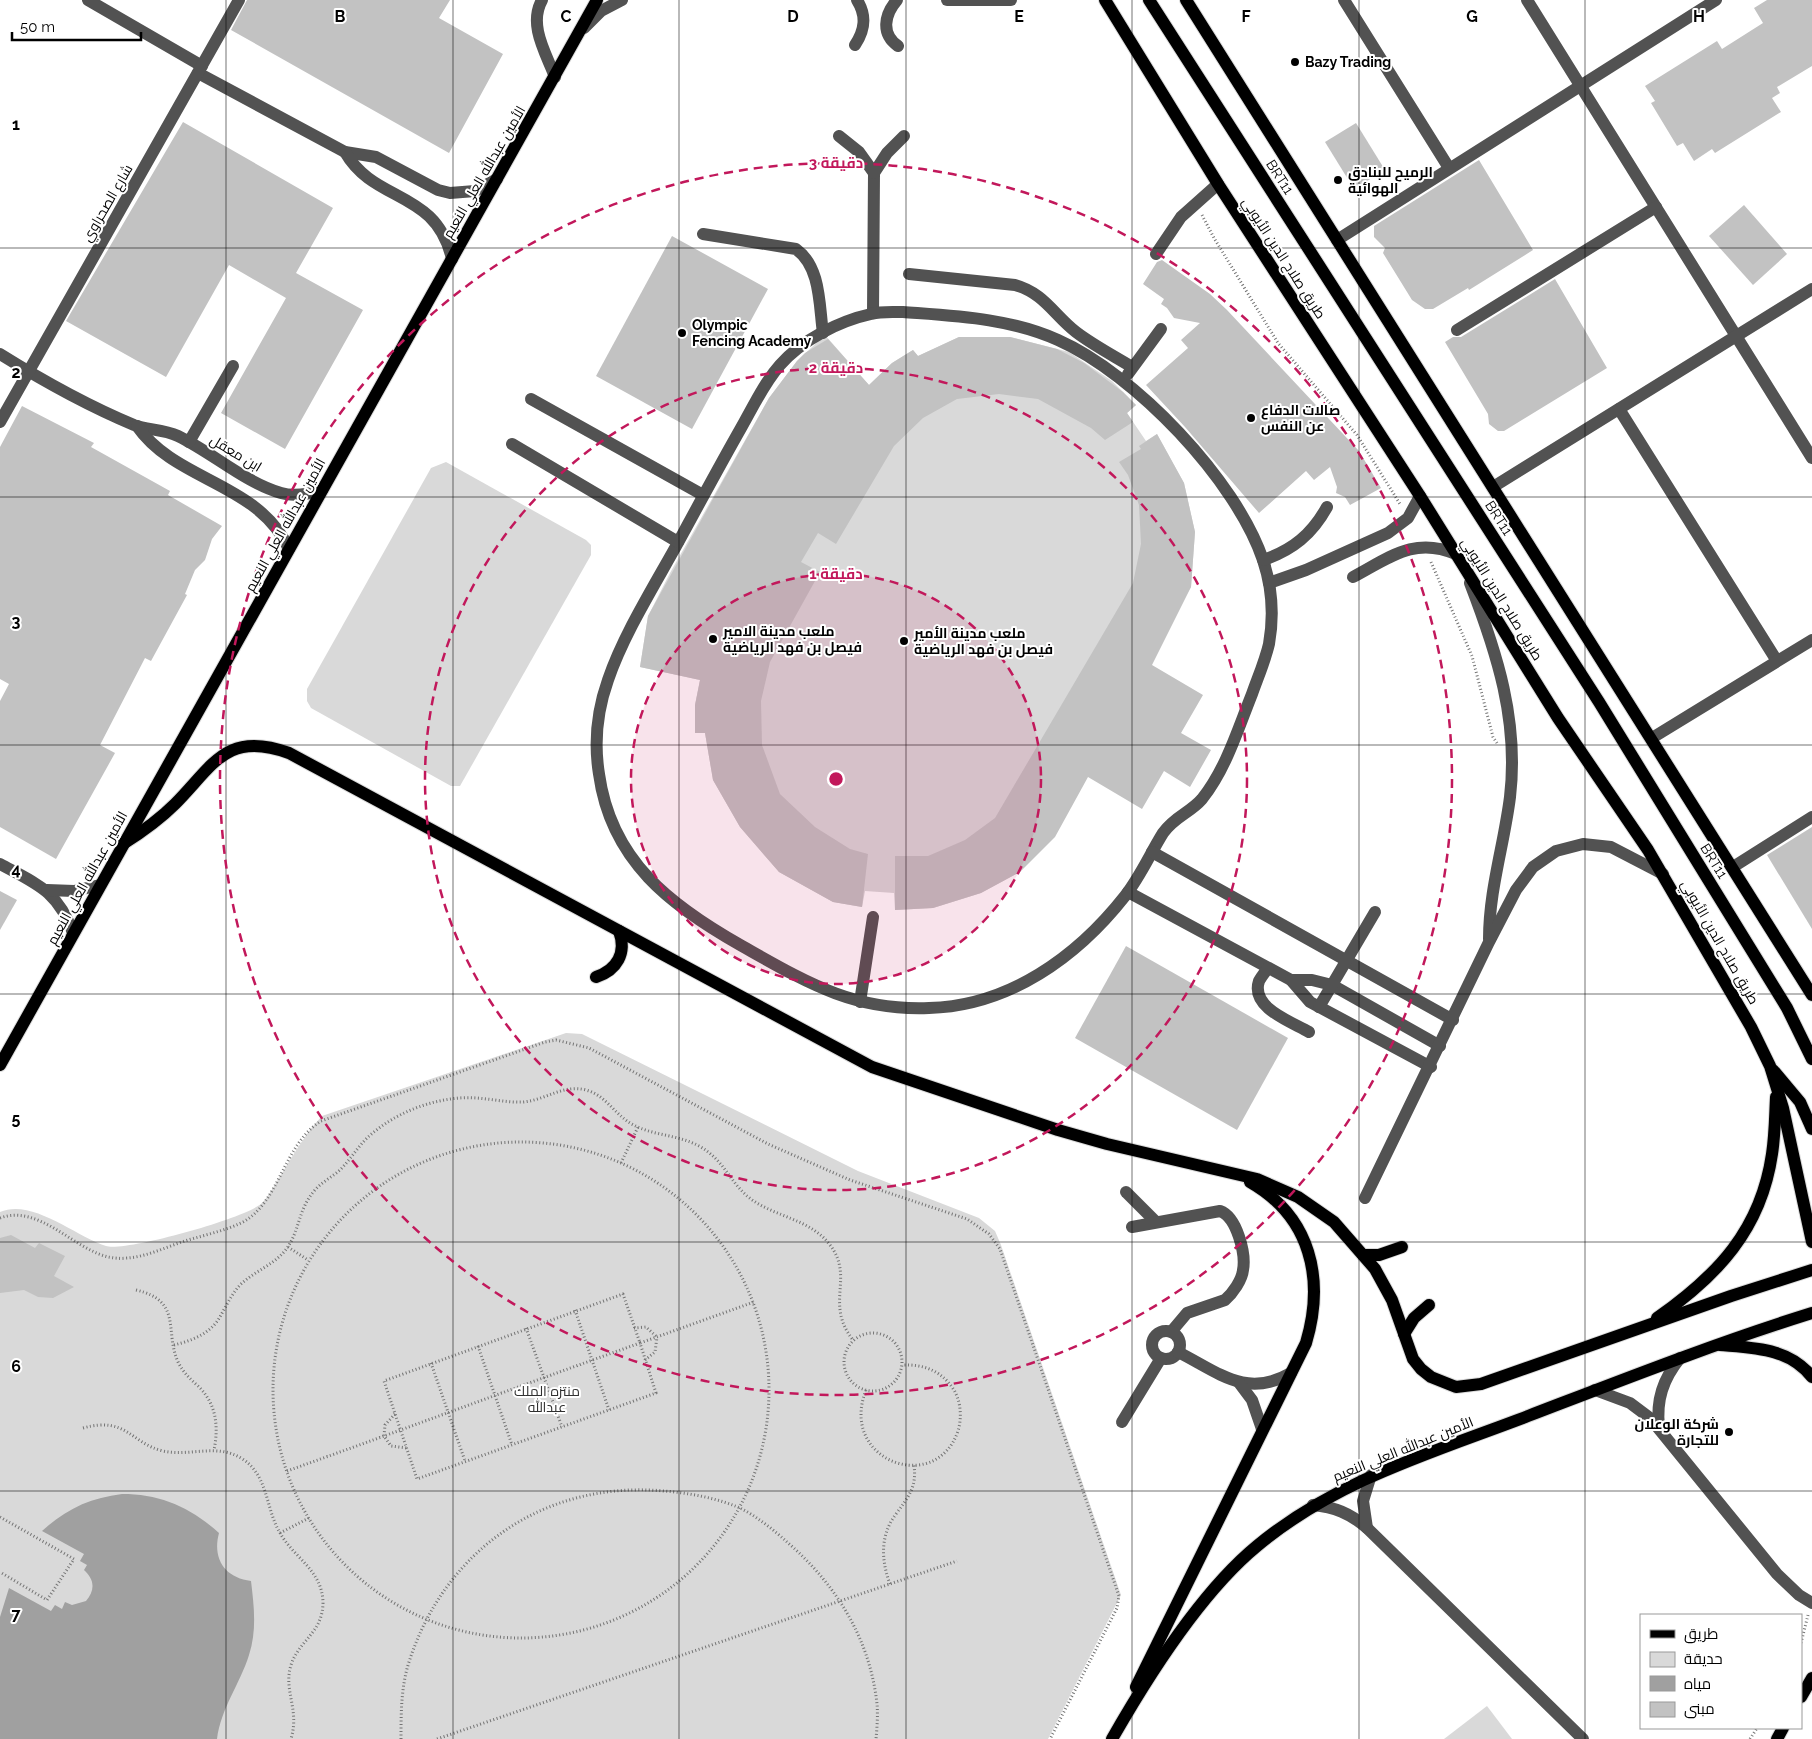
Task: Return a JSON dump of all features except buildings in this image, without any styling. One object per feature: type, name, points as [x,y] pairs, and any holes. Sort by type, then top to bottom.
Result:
[{"type":"main road","name":"الأمين عبدالله العلي النعيم","points":[[0,1065],[597,0]]},
{"type":"main road","name":"طريق صلاح الدين الأيوبي","points":[[1105,0],[1218,184],[1420,496],[1558,718],[1663,874],[1752,1027],[1770,1066],[1777,1087],[1812,1242]]},
{"type":"main road","name":"BRT11","points":[[1149,0],[1599,702],[1787,1008],[1812,1059]]},
{"type":"main road","points":[[1186,0],[1811,989]]},
{"type":"main road","points":[[123,844],[163,815],[212,762],[225,753],[248,746],[272,747],[288,753],[872,1067],[1074,1135],[1235,1174],[1278,1187],[1304,1200],[1334,1222],[1363,1255],[1384,1284],[1413,1358],[1431,1377],[1456,1387],[1469,1387],[1812,1270]]},
{"type":"main road","points":[[596,977],[611,970],[617,964],[622,948],[619,932]]},
{"type":"main road","points":[[1770,1066],[1800,1102],[1812,1129]]},
{"type":"main road","points":[[1645,1326],[1703,1283],[1736,1246],[1749,1224],[1760,1202],[1771,1162],[1777,1087]]},
{"type":"main road","points":[[1114,1735],[1167,1622],[1306,1343],[1312,1321],[1315,1298],[1314,1276],[1309,1254],[1300,1233],[1288,1214],[1273,1197],[1235,1174]]},
{"type":"main road","points":[[1363,1255],[1379,1255],[1402,1247]]},
{"type":"main road","points":[[1404,1334],[1420,1312],[1429,1305]]},
{"type":"main road","name":"الأمين عبدالله العلي النعيم","points":[[1114,1735],[1185,1627],[1218,1585],[1255,1547],[1312,1505],[1371,1475],[1713,1344],[1812,1312]]},
{"type":"main road","points":[[1713,1344],[1766,1349],[1780,1353],[1794,1360],[1812,1377]]},
{"type":"main road","points":[[1802,1695],[1812,1678]]},
{"type":"street","points":[[88,0],[200,70],[344,152],[376,157],[426,185],[450,193],[462,193],[486,186],[497,180]]},
{"type":"street","name":"شارع الصحراوي","points":[[0,422],[239,0]]},
{"type":"street","points":[[542,0],[536,15],[537,31],[555,77]]},
{"type":"street","points":[[579,33],[601,11],[622,0]]},
{"type":"street","points":[[855,45],[864,27],[864,17],[857,0]]},
{"type":"street","points":[[898,0],[891,7],[886,18],[886,29],[890,40],[898,46]]},
{"type":"street","points":[[947,0],[1011,0]]},
{"type":"street","points":[[1344,0],[1449,168]]},
{"type":"street","points":[[1527,0],[1812,458]]},
{"type":"street","points":[[1337,240],[1716,0]]},
{"type":"street","points":[[839,136],[859,152],[874,173]]},
{"type":"street","points":[[873,313],[874,173],[887,153],[904,136]]},
{"type":"street","points":[[344,152],[350,162],[366,178],[427,213],[444,233],[452,259]]},
{"type":"street","points":[[1156,254],[1181,217],[1218,184]]},
{"type":"street","points":[[416,205],[426,185]]},
{"type":"street","points":[[1457,330],[1656,207]]},
{"type":"street","points":[[702,234],[796,249],[803,254],[809,261],[815,277],[823,333]]},
{"type":"street","points":[[909,274],[1015,284],[1027,288],[1048,302],[1062,321],[1078,334],[1132,367]]},
{"type":"street","points":[[1493,487],[1812,289]]},
{"type":"street","points":[[873,313],[940,315],[1016,324],[1054,338],[1091,356],[1125,381],[1202,460],[1232,501],[1253,536],[1263,560],[1269,583],[1272,610],[1270,638],[1264,664],[1222,766],[1203,797],[1192,808],[1171,822],[1128,892],[1102,923],[1074,950],[1044,972],[1010,990],[974,1002],[936,1008],[898,1008],[860,1002],[823,990],[789,973],[704,924],[679,906],[642,871],[626,850],[614,828],[599,779],[597,727],[601,702],[619,654],[703,495],[770,378],[781,364],[800,346],[823,333],[873,313]]},
{"type":"street","points":[[1125,381],[1132,367],[1161,329]]},
{"type":"street","name":"ابن معقل","points":[[0,354],[28,372],[136,426],[167,432],[188,442],[267,488],[283,494],[296,495],[322,490]]},
{"type":"street","points":[[188,442],[233,366]]},
{"type":"street","points":[[531,399],[703,495]]},
{"type":"street","points":[[1619,408],[1777,661]]},
{"type":"street","name":"ابن معقل","points":[[136,426],[158,450],[254,506],[276,526],[289,549]]},
{"type":"street","points":[[512,444],[678,542]]},
{"type":"street","points":[[228,490],[243,488],[246,482],[240,472]]},
{"type":"street","points":[[254,506],[250,496],[253,490],[267,488]]},
{"type":"street","points":[[1269,583],[1306,570],[1388,533],[1408,518],[1420,496]]},
{"type":"street","points":[[1263,560],[1279,555],[1301,541],[1319,522],[1327,507]]},
{"type":"street","points":[[1353,577],[1406,549],[1424,546],[1435,547],[1456,554]]},
{"type":"street","points":[[1464,567],[1499,663],[1508,708],[1512,744],[1510,799],[1492,887],[1489,942]]},
{"type":"street","points":[[1652,738],[1812,640]]},
{"type":"street","points":[[1733,867],[1812,817]]},
{"type":"street","points":[[1365,1198],[1431,1066],[1489,942],[1524,878],[1533,867],[1556,851],[1583,844],[1611,847],[1663,874]]},
{"type":"street","points":[[1152,852],[1452,1020]]},
{"type":"street","points":[[0,864],[47,890],[63,910],[73,933]]},
{"type":"street","points":[[47,890],[74,891],[100,885]]},
{"type":"street","points":[[1128,892],[1291,980],[1303,995],[1319,1007],[1431,1066]]},
{"type":"street","points":[[1319,1007],[1375,912]]},
{"type":"street","points":[[860,1002],[873,917]]},
{"type":"street","points":[[1268,968],[1259,981],[1258,988],[1262,1002],[1272,1012],[1309,1032]]},
{"type":"street","points":[[1291,980],[1312,980],[1332,985],[1440,1046]]},
{"type":"street","points":[[1126,1192],[1156,1222]]},
{"type":"street","points":[[1132,1227],[1220,1211],[1227,1213],[1236,1226],[1244,1262],[1242,1276],[1230,1296],[1224,1300],[1187,1313],[1172,1332],[1160,1333],[1155,1337],[1153,1349],[1161,1358],[1171,1358],[1178,1352],[1179,1340],[1172,1332]]},
{"type":"street","points":[[1178,1352],[1240,1384],[1252,1400],[1262,1429]]},
{"type":"street","points":[[1122,1422],[1161,1358]]},
{"type":"street","points":[[1659,1427],[1658,1415],[1661,1390],[1666,1378],[1680,1358]]},
{"type":"street","points":[[1240,1384],[1272,1382],[1291,1373]]},
{"type":"street","points":[[1596,1390],[1630,1403],[1659,1427],[1777,1574],[1811,1603]]},
{"type":"street","points":[[1367,1528],[1363,1501],[1371,1475]]},
{"type":"street","points":[[1312,1505],[1336,1509],[1348,1514],[1367,1528],[1583,1739]]},
{"type":"path","points":[[1197,201],[1214,238],[1274,336],[1357,435],[1408,518]]},
{"type":"path","points":[[1424,546],[1472,656],[1492,737],[1501,745],[1512,744]]},
{"type":"path","points":[[0,1218],[8,1215],[22,1215],[36,1220],[98,1253],[117,1258],[137,1256],[224,1229],[241,1223],[256,1212],[305,1133],[320,1121],[556,1040],[589,1048],[768,1144],[795,1156],[850,1180],[975,1223],[989,1234],[1003,1258],[1119,1596],[1117,1608],[1050,1739]]},
{"type":"path","points":[[174,1345],[197,1337],[212,1327],[241,1284],[274,1262],[288,1247],[302,1208],[315,1190],[338,1172],[366,1140],[382,1126],[419,1107],[458,1098],[477,1097],[522,1102],[541,1098],[559,1090],[574,1088],[596,1094],[606,1100],[622,1118],[638,1128],[673,1135],[702,1148],[726,1168],[747,1196],[757,1203],[806,1225],[824,1238],[831,1246],[840,1265],[839,1314],[842,1323],[853,1340]]},
{"type":"path","points":[[621,1163],[638,1128]]},
{"type":"path","points":[[522,1141],[572,1147],[621,1163],[665,1188],[703,1222],[734,1263],[754,1302],[767,1360],[768,1410],[759,1461],[740,1508],[711,1551],[673,1587],[630,1614],[581,1632],[529,1638],[478,1635],[428,1620],[381,1595],[341,1560],[309,1518],[287,1471],[274,1416],[274,1362],[286,1309],[309,1260],[340,1220],[378,1186],[422,1161],[471,1146],[522,1141]]},
{"type":"path","points":[[288,1247],[309,1260]]},
{"type":"path","points":[[136,1290],[154,1296],[168,1310],[178,1362],[183,1372],[205,1394],[215,1413],[217,1438],[214,1450]]},
{"type":"path","points":[[623,1294],[634,1328],[656,1393],[417,1479],[384,1381],[623,1294]]},
{"type":"path","points":[[287,1471],[754,1302]]},
{"type":"path","points":[[575,1310],[609,1410]]},
{"type":"path","points":[[634,1328],[646,1327],[657,1337]]},
{"type":"path","points":[[526,1328],[562,1427]]},
{"type":"path","points":[[867,1333],[883,1334],[896,1343],[900,1350],[902,1365],[898,1378],[887,1388],[866,1390],[853,1383],[845,1369],[845,1353],[853,1340],[867,1333]]},
{"type":"path","points":[[645,1360],[655,1352],[657,1337]]},
{"type":"path","points":[[478,1346],[512,1445]]},
{"type":"path","points":[[431,1364],[465,1461]]},
{"type":"path","points":[[866,1390],[860,1411],[860,1422],[868,1442],[874,1450],[888,1460],[903,1465],[914,1465],[929,1461],[943,1453],[956,1436],[960,1415],[956,1394],[943,1376],[924,1366],[902,1365]]},
{"type":"path","points":[[395,1414],[385,1425],[384,1436],[391,1446],[407,1448]]},
{"type":"path","points":[[83,1428],[100,1425],[118,1427],[152,1447],[170,1453],[214,1450],[231,1453],[241,1458],[257,1472],[266,1490],[270,1512],[280,1533],[319,1582],[323,1602],[317,1628],[297,1652],[289,1672],[288,1682],[295,1719],[291,1739]]},
{"type":"path","points":[[890,1584],[883,1560],[885,1536],[896,1514],[910,1496],[915,1481],[914,1465]]},
{"type":"path","points":[[401,1739],[401,1706],[409,1662],[428,1620],[453,1576],[490,1540],[534,1512],[584,1494],[636,1488],[688,1493],[740,1508],[778,1533],[813,1564],[841,1601],[865,1650],[877,1704],[876,1739]]},
{"type":"path","points":[[0,1517],[74,1560],[47,1600],[0,1572]]},
{"type":"path","points":[[280,1533],[309,1518]]},
{"type":"path","points":[[437,1739],[957,1561]]},
{"type":"path","points":[[1802,1639],[1811,1603]]},
{"type":"green space","name":"ملعب مدينة الأمير فيصل بن فهد الرياضية","points":[[825,335],[869,385],[892,363],[913,350],[918,356],[959,337],[1010,337],[1069,352],[1112,381],[1136,405],[1127,413],[1146,441],[1157,434],[1184,483],[1195,532],[1191,587],[1020,872],[981,893],[933,908],[895,910],[894,893],[865,891],[862,907],[833,902],[779,872],[740,827],[713,780],[705,733],[695,733],[695,705],[700,680],[640,667],[648,616],[670,573],[769,398],[797,361]]},
{"type":"green space","points":[[446,462],[586,540],[591,545],[591,555],[460,786],[451,786],[311,708],[307,701],[307,689],[431,468]]},
{"type":"green space","name":"منتزه الملك عبدالله","points":[[566,1033],[582,1034],[858,1171],[979,1218],[995,1231],[1121,1595],[1048,1739],[0,1739],[0,1212],[12,1209],[26,1210],[39,1214],[106,1246],[136,1244],[211,1225],[234,1217],[262,1203],[296,1150],[322,1116]]},
{"type":"green space","points":[[1487,1706],[1512,1739],[1444,1739]]},
{"type":"water","points":[[122,1494],[162,1499],[197,1516],[219,1533],[217,1551],[223,1566],[234,1576],[251,1581],[254,1618],[252,1646],[222,1717],[217,1739],[0,1739],[0,1617],[9,1588],[51,1611],[55,1605],[62,1609],[65,1602],[72,1605],[86,1601],[91,1593],[92,1581],[84,1570],[87,1565],[80,1561],[84,1554],[42,1531],[60,1516],[79,1506],[99,1498]]},
{"type":"place","name":"Bazy Trading","points":[[1295,62]]},
{"type":"place","name":"الرميح للبنادق الهوائية","points":[[1338,180]]},
{"type":"place","name":"Olympic Fencing Academy","points":[[682,333]]},
{"type":"place","name":"صالات الدفاع عن النفس","points":[[1251,418]]},
{"type":"place","name":"ملعب مدينة الامير فيصل بن فهد الرياضية","points":[[713,639]]},
{"type":"place","name":"ملعب مدينة الأمير فيصل بن فهد الرياضية","points":[[904,641]]},
{"type":"place","name":"شركة الوعلان للتجارة","points":[[1729,1432]]}]
